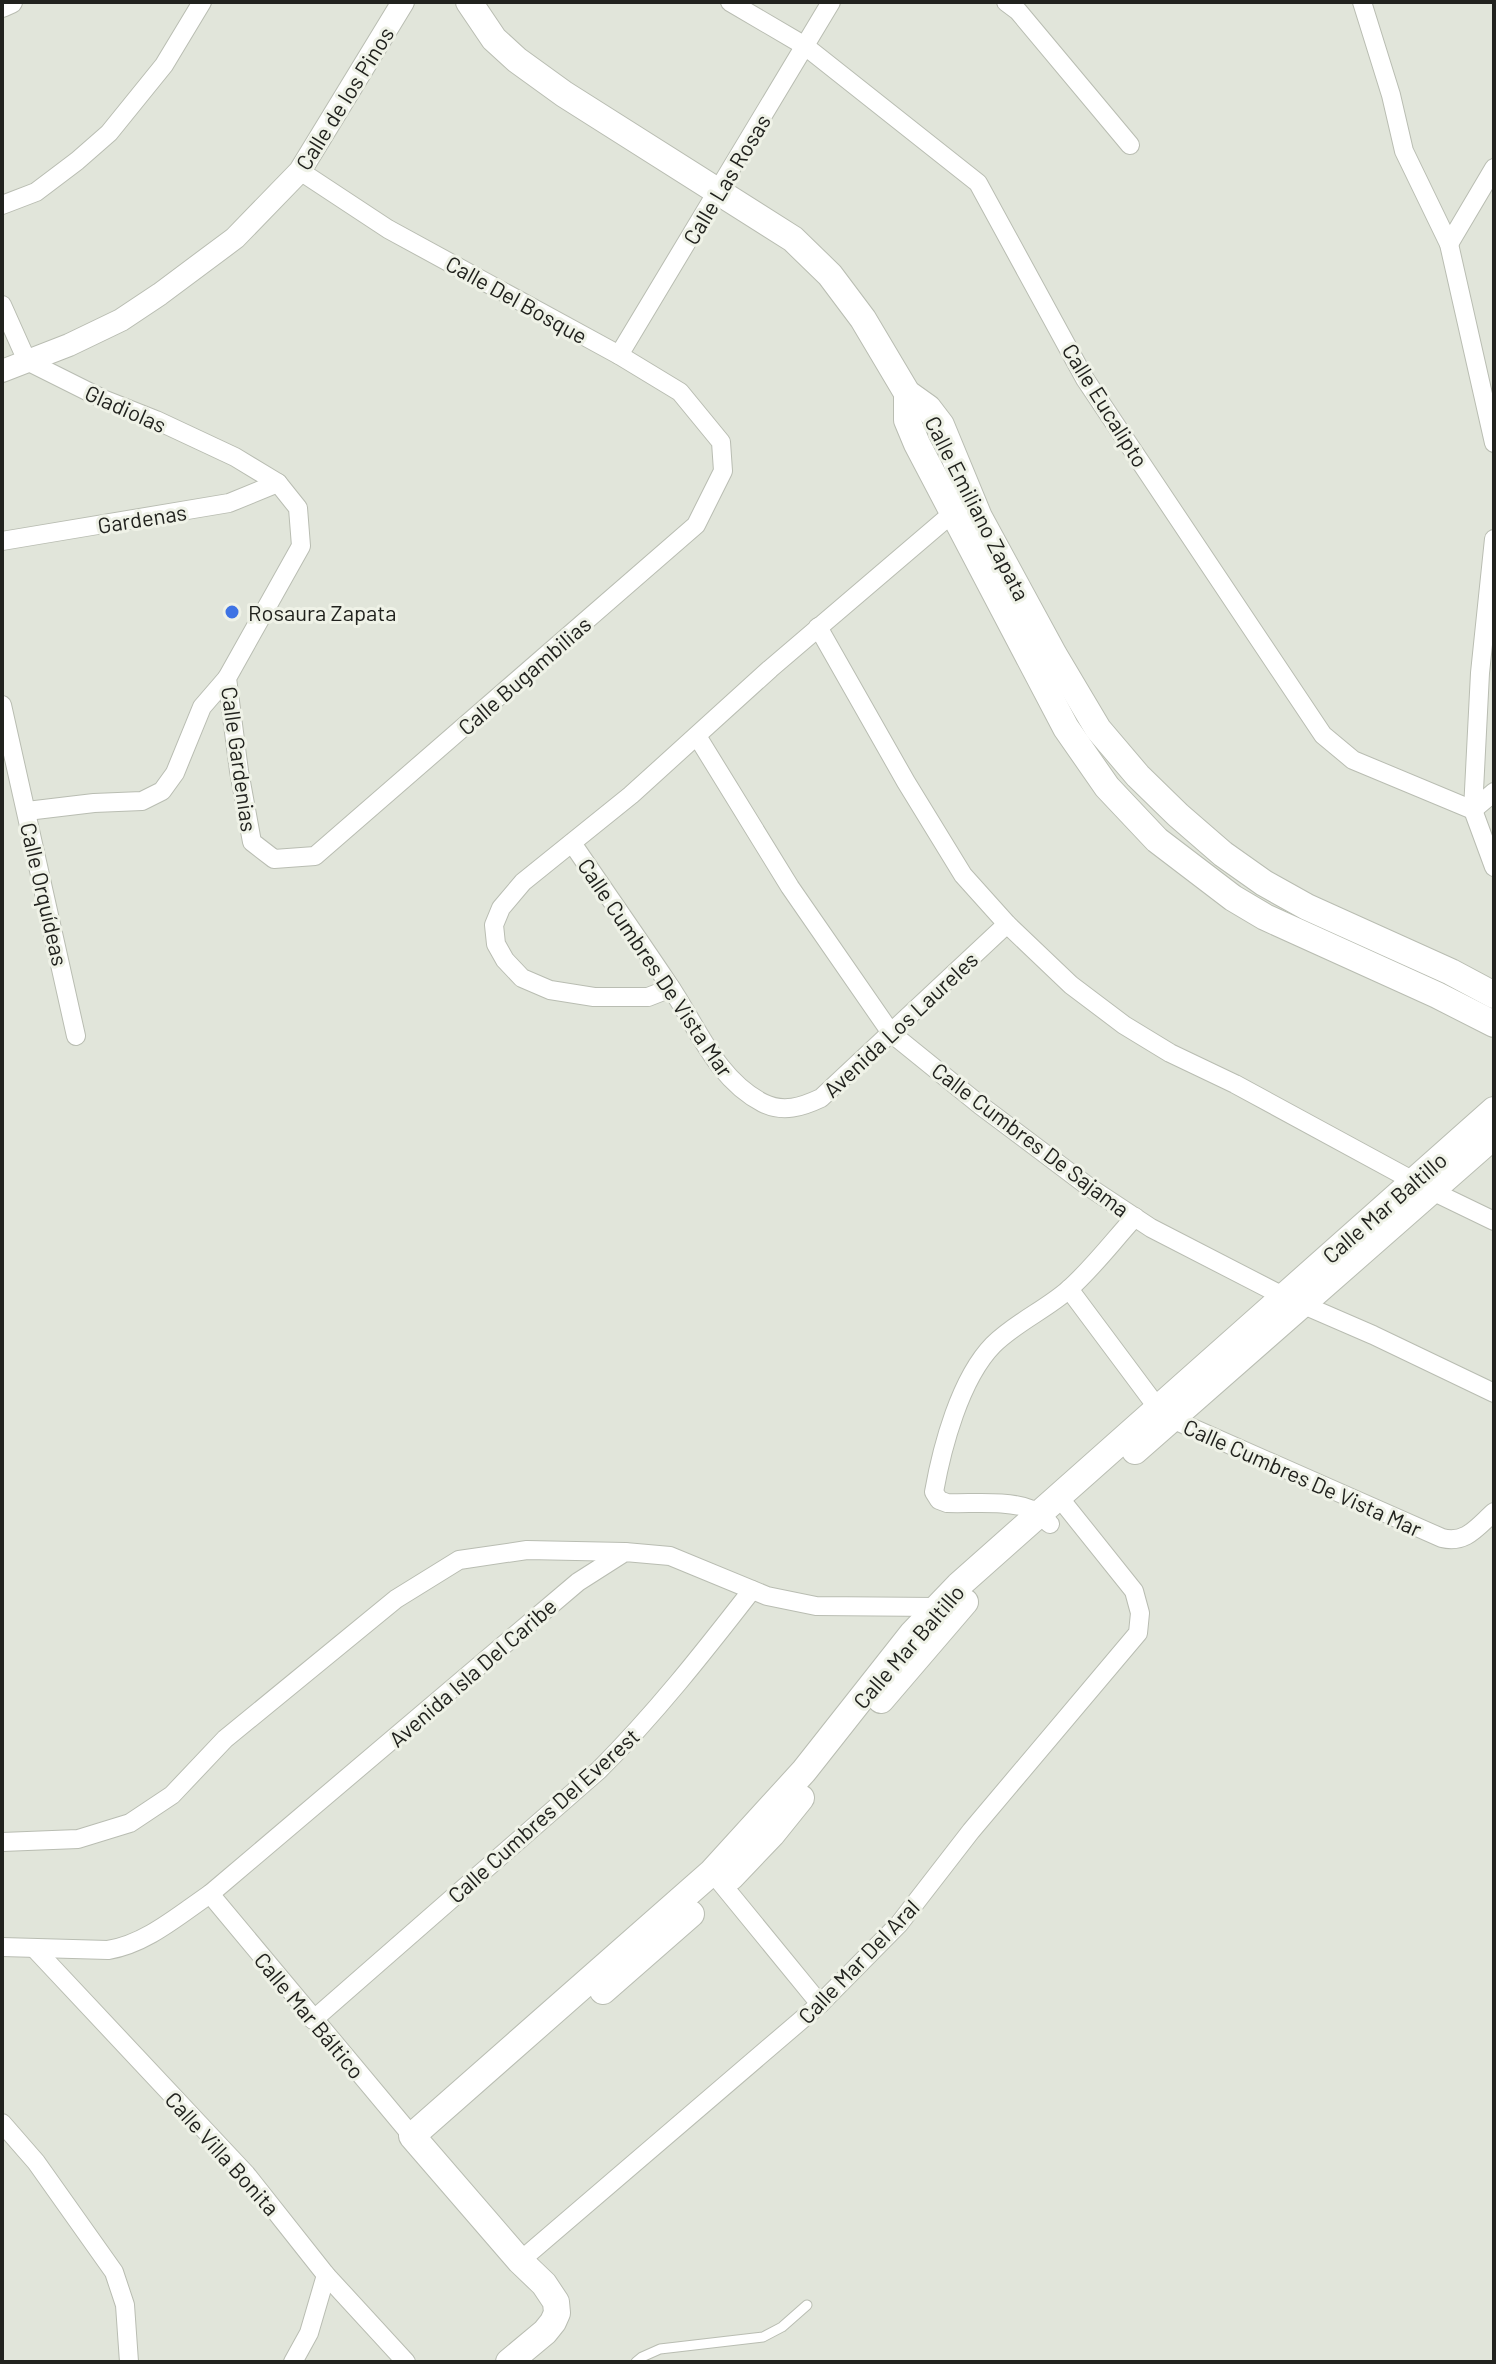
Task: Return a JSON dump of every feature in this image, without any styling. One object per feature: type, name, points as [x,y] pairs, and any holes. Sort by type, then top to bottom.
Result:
[{"type":"main road","name":"Calle Emiliano Zapata","points":[[469,2],[494,39],[517,60],[576,102],[720,190],[793,239],[830,275],[863,319],[907,393],[928,408],[941,425],[962,505],[979,517],[1098,729],[1138,776],[1178,815],[1223,854],[1264,883],[1307,907],[1451,972],[1494,995]]},
{"type":"main road","points":[[962,505],[1066,728],[1107,787],[1157,840],[1233,898],[1265,917],[1494,1024]]},
{"type":"main road","name":"Calle Mar Baltillo","points":[[417,2142],[772,1834],[944,1612],[1018,1551],[1054,1511],[1423,1186],[1494,1110]]},
{"type":"main road","name":"Calle Mar Baltillo","points":[[1423,1186],[1494,1136]]},
{"type":"main road","points":[[417,2142],[520,2261],[544,2284],[556,2302],[557,2313],[545,2332],[509,2362]]},
{"type":"street","points":[[2,205],[36,192],[109,133],[164,65],[202,2]]},
{"type":"street","name":"Calle de los Pinos","points":[[2,371],[69,345],[121,320],[235,238],[300,171],[403,2]]},
{"type":"street","name":"Calle Eucalipto","points":[[730,2],[805,46],[978,183],[1085,379],[1323,735],[1353,760],[1473,810]]},
{"type":"street","name":"Calle Las Rosas","points":[[619,355],[831,2]]},
{"type":"street","points":[[1006,2],[1018,11],[1130,145]]},
{"type":"street","points":[[1362,2],[1391,95],[1404,151],[1449,244],[1494,443]]},
{"type":"street","points":[[1449,244],[1494,168]]},
{"type":"street","name":"Calle Del Bosque","points":[[300,171],[388,229],[619,355],[680,392],[721,442]]},
{"type":"street","points":[[2,305],[27,361]]},
{"type":"street","name":"Gladiolas","points":[[27,361],[103,399],[235,457],[278,483]]},
{"type":"street","name":"Calle Bugambilias","points":[[274,859],[315,856],[696,525],[723,471],[721,442]]},
{"type":"street","name":"Gardenas","points":[[2,541],[229,503],[278,483]]},
{"type":"street","name":"Calle Gardenias","points":[[274,859],[252,842],[227,678],[301,546],[298,508],[278,483]]},
{"type":"street","points":[[671,988],[648,997],[594,997],[550,990],[522,978],[505,960],[496,944],[494,925],[501,908],[523,882],[631,795],[818,627],[962,505]]},
{"type":"street","points":[[1494,539],[1487,669],[1473,810],[1494,867]]},
{"type":"street","points":[[818,627],[963,875],[1007,924],[1071,985],[1124,1025],[1170,1053],[1235,1084],[1494,1221]]},
{"type":"street","points":[[27,811],[142,801],[162,791],[175,773],[202,707],[227,678]]},
{"type":"street","name":"Calle Orquídeas","points":[[2,705],[76,1036]]},
{"type":"street","name":"Calle Cumbres De Sajama","points":[[697,736],[790,887],[891,1033],[980,1105],[1135,1217],[1293,1300],[1494,1393]]},
{"type":"street","points":[[1473,810],[1494,792]]},
{"type":"street","name":"Calle Cumbres De Vista Mar","points":[[572,843],[671,988],[722,1071],[765,1104],[785,1109]]},
{"type":"street","name":"Avenida Los Laureles","points":[[785,1109],[804,1106],[821,1098],[1007,924]]},
{"type":"street","points":[[1054,1511],[939,1500],[934,1492],[942,1449],[967,1384],[994,1344],[1069,1289],[1135,1217]]},
{"type":"street","name":"Calle Cumbres De Vista Mar","points":[[1069,1289],[1165,1413],[1442,1538],[1454,1541],[1466,1537],[1494,1512]]},
{"type":"street","name":"Calle Mar Del Aral","points":[[520,2261],[820,2004],[899,1924],[971,1831],[1138,1633],[1140,1613],[1134,1591],[1054,1511]]},
{"type":"street","points":[[2,1842],[78,1839],[130,1823],[172,1795],[225,1739],[396,1599],[459,1560],[527,1550],[670,1556],[767,1596],[816,1606],[944,1612]]},
{"type":"street","name":"Avenida Isla Del Caribe","points":[[2,1947],[108,1950],[126,1947],[148,1935],[210,1894],[578,1582],[625,1552]]},
{"type":"street","name":"Calle Cumbres Del Everest","points":[[313,2020],[637,1732],[752,1590]]},
{"type":"street","points":[[717,1879],[820,2004]]},
{"type":"street","name":"Calle Mar Báltico","points":[[210,1894],[417,2142]]},
{"type":"street","name":"Calle Villa Bonita","points":[[35,1949],[246,2174],[326,2275],[406,2362]]},
{"type":"street","points":[[2,2123],[36,2162],[114,2272],[125,2305],[129,2362]]},
{"type":"street","points":[[293,2362],[309,2333],[326,2275]]},
{"type":"lane","points":[[636,2362],[660,2349],[763,2337],[782,2327],[807,2305]]},
{"type":"place","name":"Rosaura Zapata","points":[[232,612]]}]
